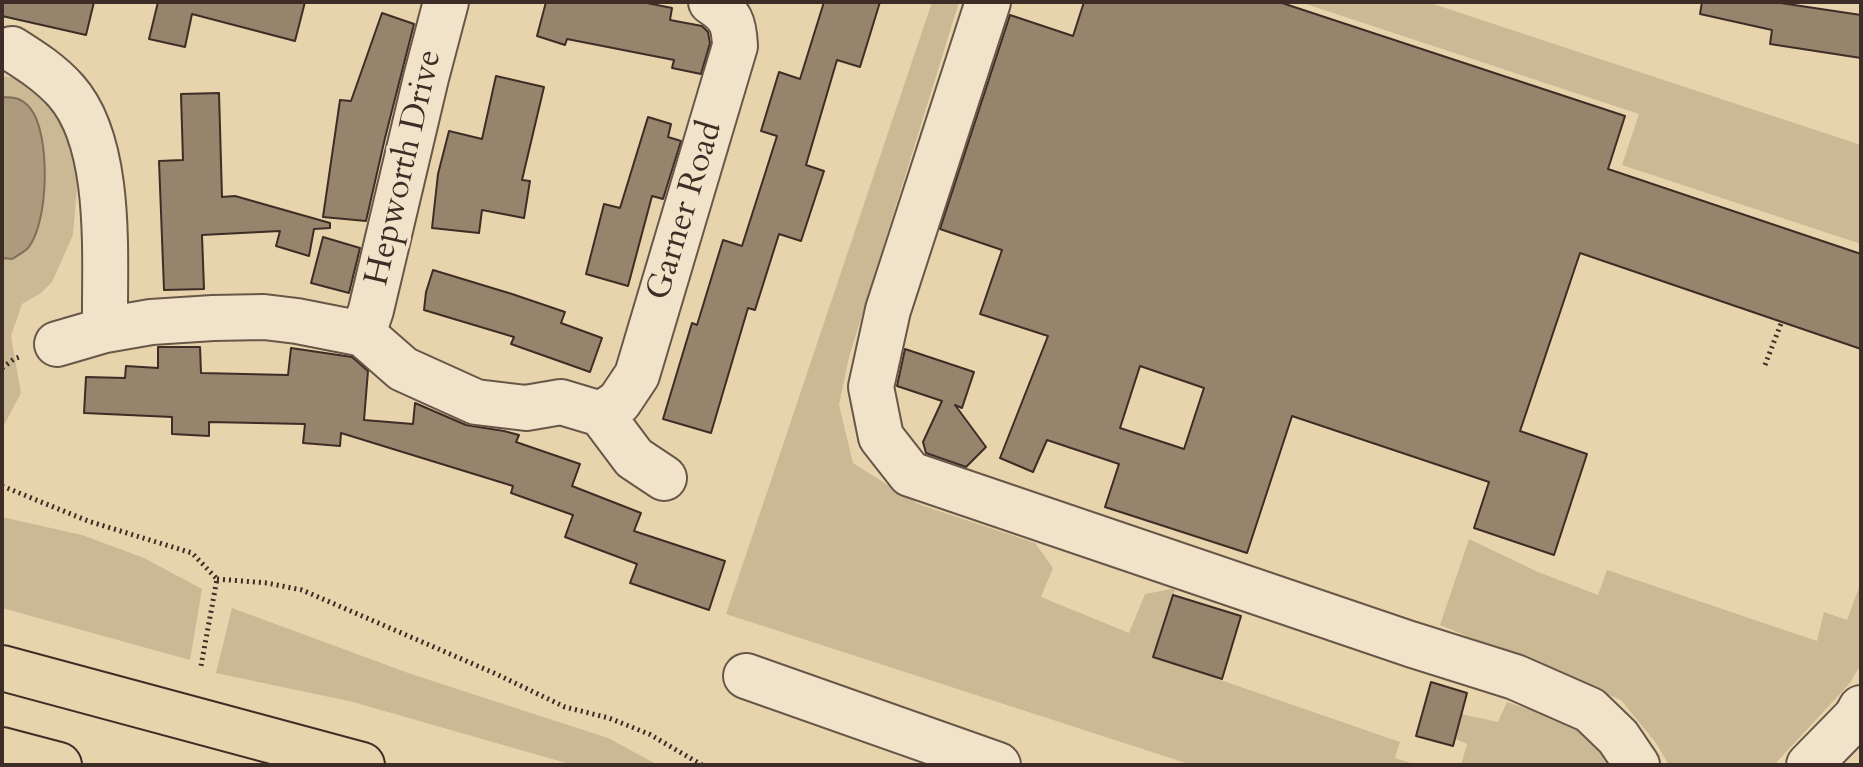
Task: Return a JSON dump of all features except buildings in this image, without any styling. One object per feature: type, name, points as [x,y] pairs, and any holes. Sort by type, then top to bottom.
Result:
[{"type":"highway","points":[[2,668],[362,765]]},
{"type":"highway","points":[[2,750],[59,765]]},
{"type":"street","name":"Hepworth Drive","points":[[363,334],[446,2]]},
{"type":"street","name":"Garner Road","points":[[601,414],[619,402],[637,375],[735,46],[734,28],[725,11],[711,2]]},
{"type":"street","points":[[988,2],[888,310],[871,387],[881,437],[910,474],[1515,677],[1590,710],[1618,737],[1637,765]]},
{"type":"street","points":[[12,49],[44,70],[67,92],[88,127],[99,173],[103,213],[105,330]]},
{"type":"street","points":[[57,344],[105,330],[151,322],[213,318],[264,317],[363,334],[403,369],[476,402],[526,408],[561,402],[601,414],[634,458],[664,478]]},
{"type":"street","points":[[746,676],[998,765]]},
{"type":"street","points":[[1809,765],[1861,708]]},
{"type":"path","points":[[1765,365],[1782,321]]},
{"type":"path","points":[[2,368],[14,359]]},
{"type":"path","points":[[2,486],[88,521],[192,553],[217,579],[267,583],[302,590],[565,707],[609,718],[649,734],[702,765]]},
{"type":"path","points":[[201,666],[217,579]]},
{"type":"shaded area","points":[[932,2],[959,2],[849,357],[839,405],[853,463],[918,504],[1035,543],[1053,568],[1041,597],[1129,633],[1145,594],[1175,590],[1154,657],[1400,742],[1395,758],[1417,765],[1192,765],[726,614]]},
{"type":"shaded area","points":[[1300,2],[1427,2],[1861,145],[1861,244],[1622,165],[1639,114]]},
{"type":"shaded area","points":[[2,76],[15,78],[51,104],[72,134],[77,188],[73,235],[52,282],[22,304],[11,336],[21,393],[2,429]]},
{"type":"shaded area","points":[[2,97],[18,99],[30,108],[42,137],[44,157],[43,199],[35,236],[28,248],[12,259],[2,258]]},
{"type":"shaded area","points":[[2,517],[82,535],[144,558],[202,589],[190,660],[2,608]]},
{"type":"shaded area","points":[[1469,539],[1538,572],[1598,595],[1607,570],[1817,641],[1824,612],[1847,620],[1861,582],[1861,664],[1850,683],[1774,765],[1669,765],[1656,743],[1621,700],[1440,625]]},
{"type":"shaded area","points":[[232,608],[411,674],[608,738],[658,765],[573,765],[353,702],[216,673]]},
{"type":"shaded area","points":[[1507,702],[1582,727],[1622,765],[1461,765],[1467,744],[1455,739],[1461,714],[1498,722]]}]
